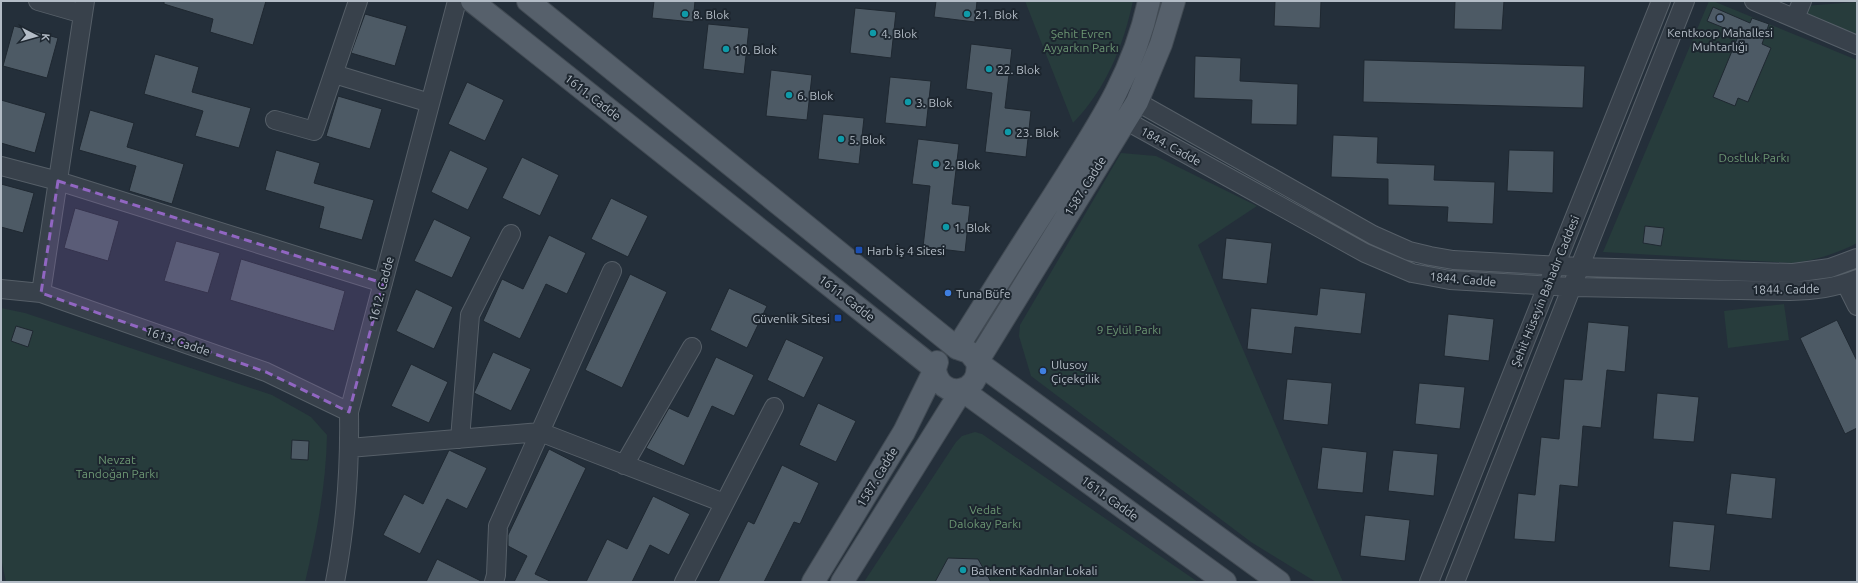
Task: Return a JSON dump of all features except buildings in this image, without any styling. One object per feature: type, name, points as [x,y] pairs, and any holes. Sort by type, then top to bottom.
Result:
[{"type":"main road","name":"1611. Cadde","points":[[472,1],[936,369],[938,378],[944,387],[955,391],[962,390],[1225,582]]},
{"type":"main road","points":[[528,1],[956,348],[969,352],[977,362],[1279,582]]},
{"type":"main road","name":"1587. Cadde","points":[[977,362],[1117,116],[1118,91],[1136,49],[1150,1]]},
{"type":"main road","name":"1587. Cadde","points":[[956,348],[1117,116],[1137,102],[1159,50],[1174,1]]},
{"type":"main road","points":[[936,369],[939,358],[944,352],[956,348]]},
{"type":"main road","points":[[842,582],[962,390],[974,382],[978,369],[977,362]]},
{"type":"main road","name":"1587. Cadde","points":[[813,582],[904,432],[936,369]]},
{"type":"street","points":[[38,1],[84,8],[41,293]]},
{"type":"street","points":[[275,120],[314,131],[358,1]]},
{"type":"street","name":"1612. Cadde","points":[[335,582],[345,525],[349,448],[349,412],[457,1]]},
{"type":"street","name":"Şehit Hüseyin Bahadır Caddesi","points":[[1429,582],[1661,1]]},
{"type":"street","name":"Şehit Hüseyin Bahadır Caddesi","points":[[1455,582],[1685,1]]},
{"type":"street","points":[[1754,1],[1857,45]]},
{"type":"street","points":[[1795,18],[1802,1]]},
{"type":"street","points":[[334,74],[430,103]]},
{"type":"street","name":"1844. Cadde","points":[[1118,91],[1373,235],[1402,248],[1430,256],[1453,260],[1580,267],[1793,273],[1830,268],[1857,258]]},
{"type":"street","name":"1844. Cadde","points":[[1117,116],[1365,253],[1397,268],[1428,277],[1450,280],[1572,286],[1813,290],[1852,281]]},
{"type":"street","points":[[1,166],[58,181],[383,283]]},
{"type":"street","points":[[460,439],[470,315],[511,234]]},
{"type":"street","points":[[494,582],[496,575],[498,526],[612,271]]},
{"type":"street","points":[[1852,281],[1857,306]]},
{"type":"street","name":"1613. Cadde","points":[[1,289],[41,293],[266,372],[349,412]]},
{"type":"street","points":[[624,465],[692,347]]},
{"type":"street","points":[[684,582],[774,407]]},
{"type":"street","points":[[349,448],[540,432],[724,503]]},
{"type":"highlighted area","points":[[58,181],[383,283],[349,412],[266,372],[41,293]]},
{"type":"green space","name":"Şehit Evren Ayyarkın Parkı","points":[[1025,1],[1133,1],[1124,35],[1112,66],[1095,96],[1073,123]]},
{"type":"green space","name":"Dostluk Parkı","points":[[1709,1],[1713,1],[1857,60],[1857,243],[1826,256],[1793,263],[1603,252]]},
{"type":"green space","points":[[1857,2],[1857,34],[1801,12],[1803,6]]},
{"type":"green space","name":"9 Eylül Parkı","points":[[1121,153],[1156,156],[1257,206],[1198,245],[1343,582],[1316,582],[1251,542],[1031,376],[1019,336],[1020,325]]},
{"type":"green space","points":[[1784,304],[1789,340],[1728,348],[1724,311]]},
{"type":"green space","name":"Nevzat Tandoğan Parkı","points":[[1,308],[25,313],[272,395],[311,417],[327,435],[325,472],[320,509],[305,582],[6,582],[1,558]]},
{"type":"green space","name":"Vedat Dalokay Parkı","points":[[975,432],[982,434],[1198,582],[864,582],[956,442],[962,436]]},
{"type":"place","name":"8. Blok","points":[[685,14]]},
{"type":"place","name":"21. Blok","points":[[967,14]]},
{"type":"place","name":"Kentkoop Mahallesi Muhtarlığı","points":[[1720,18]]},
{"type":"place","name":"4. Blok","points":[[873,33]]},
{"type":"place","name":"10. Blok","points":[[726,49]]},
{"type":"place","name":"22. Blok","points":[[989,69]]},
{"type":"place","name":"6. Blok","points":[[789,95]]},
{"type":"place","name":"3. Blok","points":[[908,102]]},
{"type":"place","name":"23. Blok","points":[[1008,132]]},
{"type":"place","name":"5. Blok","points":[[841,139]]},
{"type":"place","name":"2. Blok","points":[[936,164]]},
{"type":"place","name":"1. Blok","points":[[946,227]]},
{"type":"place","name":"Harb İş 4 Sitesi","points":[[859,250]]},
{"type":"place","name":"Tuna Büfe","points":[[948,293]]},
{"type":"place","name":"Güvenlik Sitesi","points":[[838,318]]},
{"type":"place","name":"Ulusoy Çiçekçilik","points":[[1043,371]]},
{"type":"place","name":"Batıkent Kadınlar Lokali","points":[[963,570]]}]
